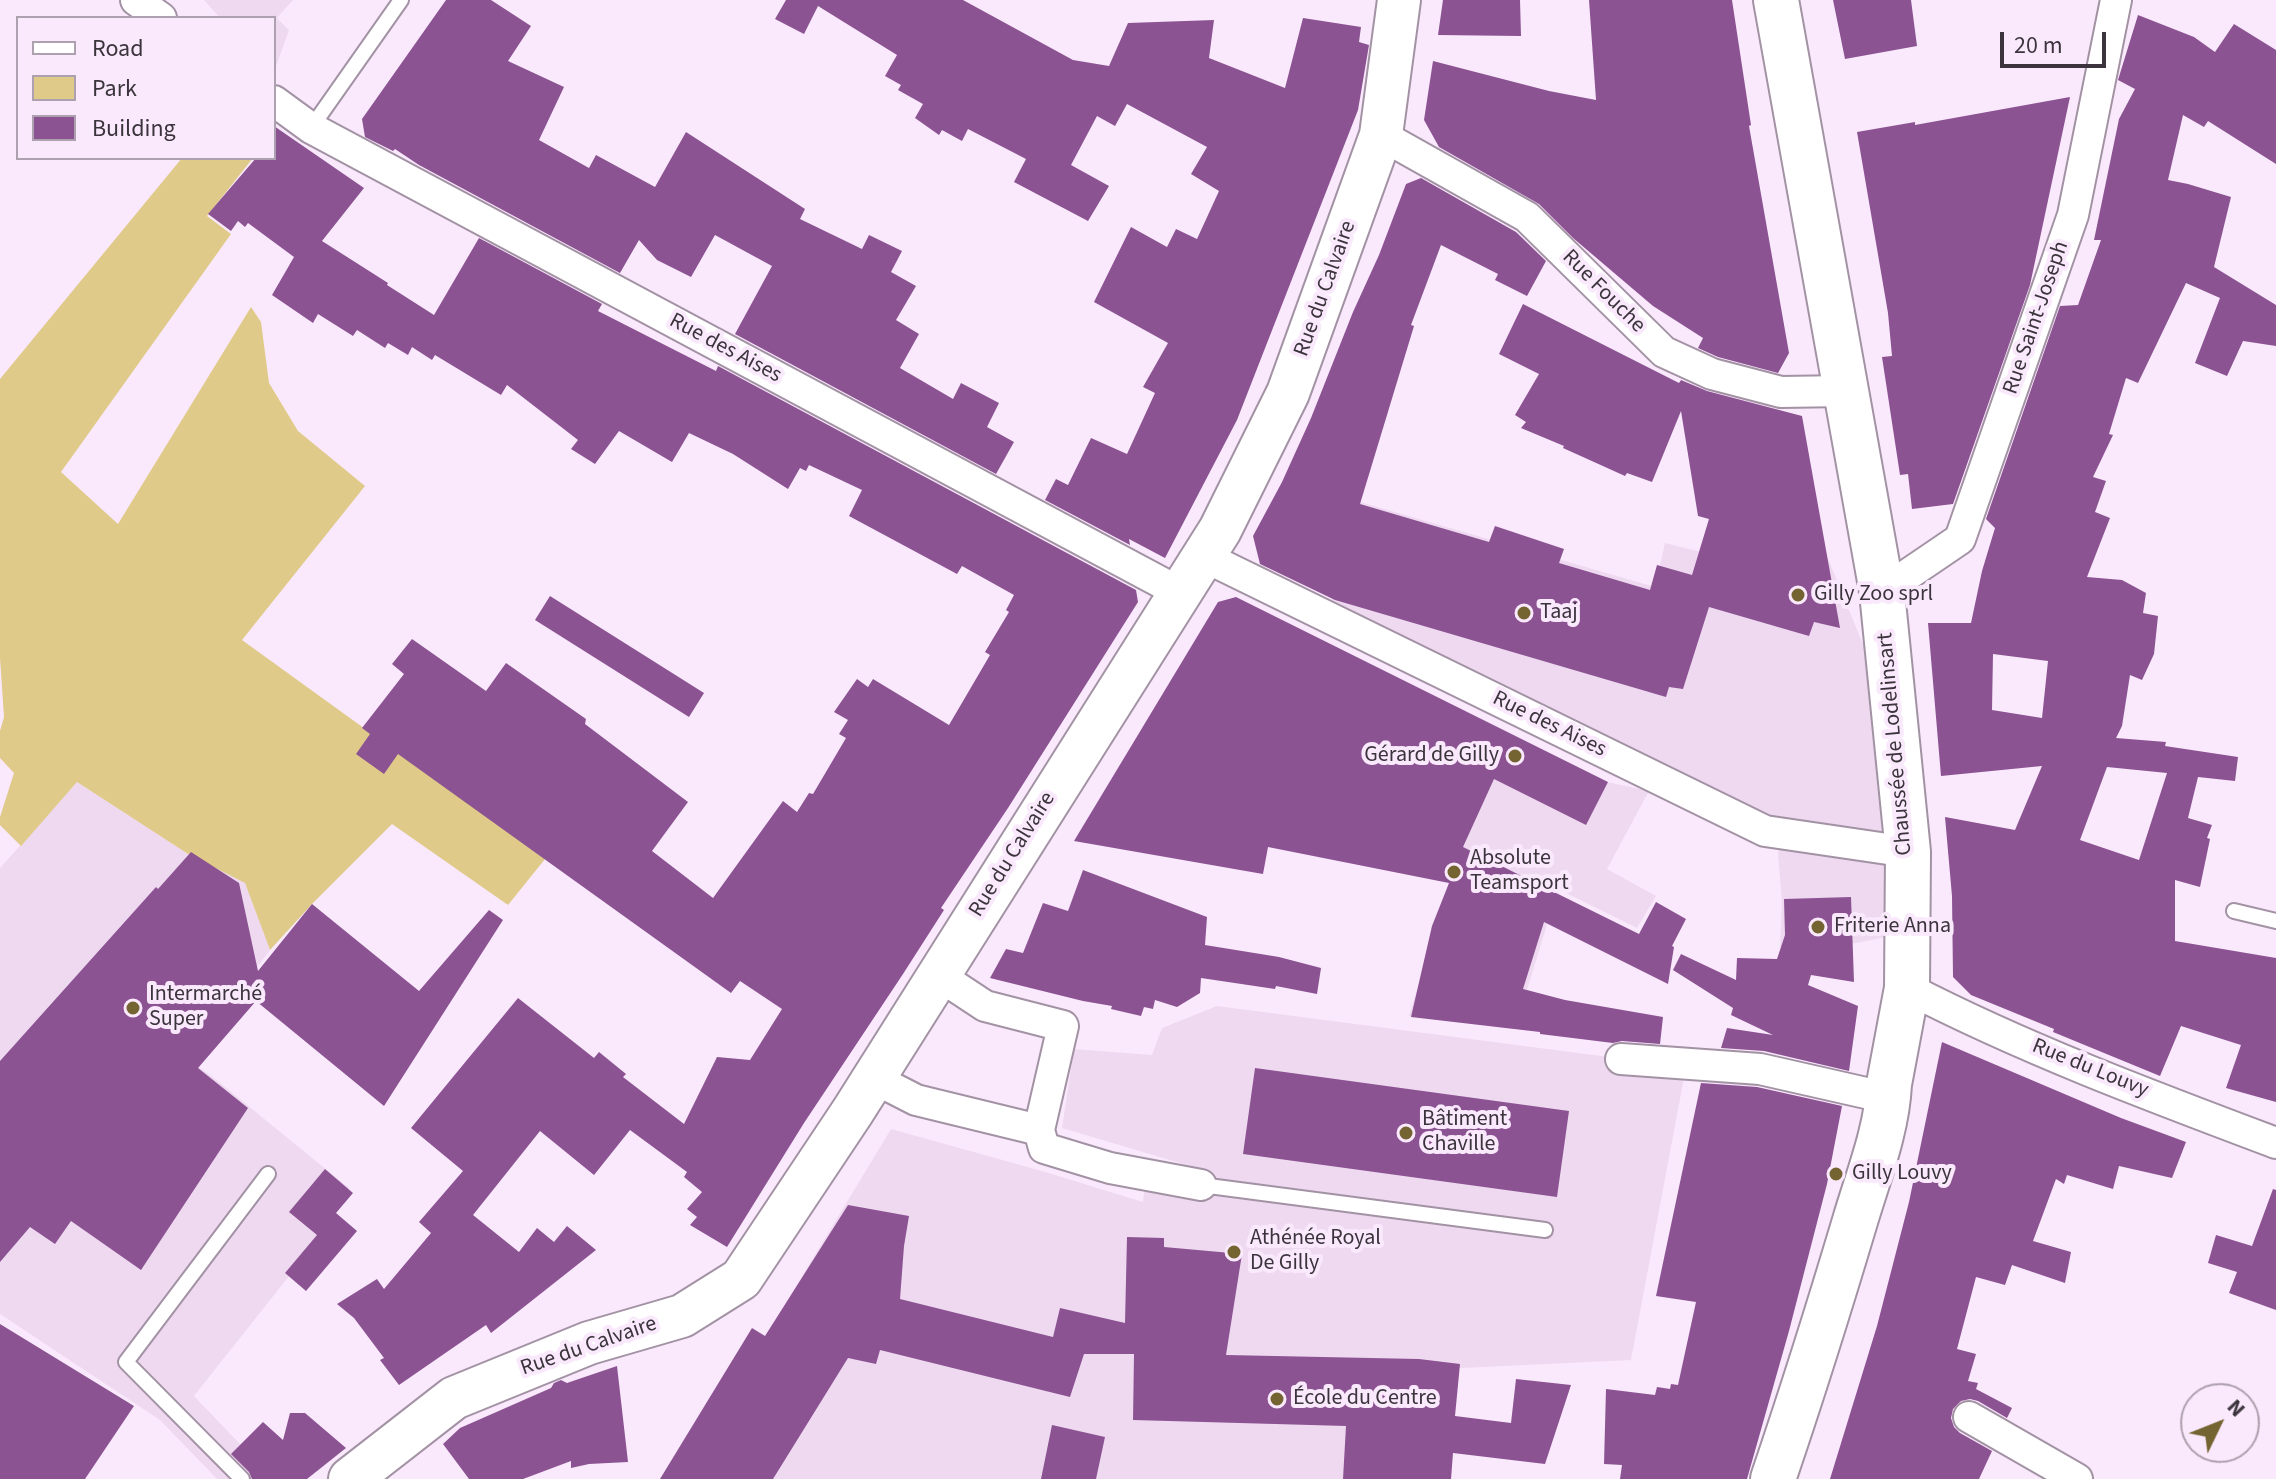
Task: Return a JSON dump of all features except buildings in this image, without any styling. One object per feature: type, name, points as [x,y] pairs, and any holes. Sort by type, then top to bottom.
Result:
[{"type":"main road","name":"Rue du Calvaire","points":[[350,1479],[454,1398],[589,1343],[682,1316],[741,1279],[873,1078],[1220,530],[1288,393],[1381,135],[1399,0]]},
{"type":"main road","name":"Chaussée de Lodelinsart","points":[[1773,1479],[1814,1361],[1874,1159],[1888,1098],[1907,988],[1908,852],[1882,592],[1776,0]]},
{"type":"street","points":[[136,0],[158,16]]},
{"type":"street","name":"Rue Saint-Joseph","points":[[1882,592],[1960,539],[2073,215],[2116,0]]},
{"type":"street","name":"Rue des Aises","points":[[276,102],[311,128],[1179,592]]},
{"type":"street","name":"Rue Fouche","points":[[1381,135],[1527,217],[1664,352],[1712,374],[1781,392],[1846,391]]},
{"type":"street","name":"Rue des Aises","points":[[1203,556],[1765,831],[1908,852]]},
{"type":"street","points":[[938,975],[985,1006],[1063,1026],[1039,1130],[1044,1148],[1110,1168],[1201,1185]]},
{"type":"street","name":"Rue du Louvy","points":[[1907,988],[2055,1056],[2276,1143]]},
{"type":"street","points":[[1621,1059],[1760,1069],[1888,1098]]},
{"type":"street","points":[[873,1078],[916,1100],[1039,1130]]},
{"type":"street","points":[[1969,1417],[2077,1479]]},
{"type":"lane","points":[[311,128],[401,0]]},
{"type":"lane","points":[[2234,911],[2276,921]]},
{"type":"lane","points":[[242,1479],[126,1362],[268,1174]]},
{"type":"lane","points":[[1201,1185],[1545,1230]]},
{"type":"shaded area","points":[[204,0],[293,0],[277,18],[289,30],[276,66],[276,16],[218,16]]},
{"type":"shaded area","points":[[1353,500],[1655,587],[1665,543],[1757,566],[1827,556],[1869,659],[1897,826],[1887,937],[1851,944],[1780,947],[1782,903],[1778,854],[1783,833],[1332,600],[1326,586]]},
{"type":"shaded area","points":[[1471,715],[1607,782],[1649,791],[1607,869],[1656,896],[1637,928],[1558,889],[1515,1029],[1409,1016],[1450,880]]},
{"type":"shaded area","points":[[77,782],[188,854],[245,883],[270,950],[240,990],[183,1055],[349,1188],[320,1237],[194,1396],[259,1464],[278,1479],[217,1479],[160,1420],[0,1314],[0,868]]},
{"type":"shaded area","name":"Athénée Royal De Gilly","points":[[1217,1006],[1686,1067],[1631,1360],[1399,1371],[1393,1479],[672,1479],[762,1347],[891,1129],[1143,1202],[1145,1184],[1202,1197],[1200,1169],[1062,1128],[1074,1049],[1152,1055],[1162,1028]]},
{"type":"green space","points":[[180,160],[251,160],[207,216],[231,234],[61,472],[118,524],[251,307],[261,322],[269,383],[298,431],[365,486],[242,640],[545,859],[508,905],[392,824],[270,950],[245,883],[188,854],[77,782],[21,846],[0,825],[14,773],[0,758],[0,731],[4,717],[0,658],[0,379]]},
{"type":"place","name":"Gilly Zoo sprl","points":[[1798,595]]},
{"type":"place","name":"Taaj","points":[[1524,613]]},
{"type":"place","name":"Gérard de Gilly","points":[[1515,756]]},
{"type":"place","name":"Absolute Teamsport","points":[[1454,872]]},
{"type":"place","name":"Friterie Anna","points":[[1818,927]]},
{"type":"place","name":"Intermarché Super","points":[[133,1008]]},
{"type":"place","name":"Bâtiment Chaville","points":[[1406,1133]]},
{"type":"place","name":"Gilly Louvy","points":[[1836,1174]]},
{"type":"place","name":"Athénée Royal De Gilly","points":[[1234,1252]]},
{"type":"place","name":"École du Centre","points":[[1277,1399]]}]
